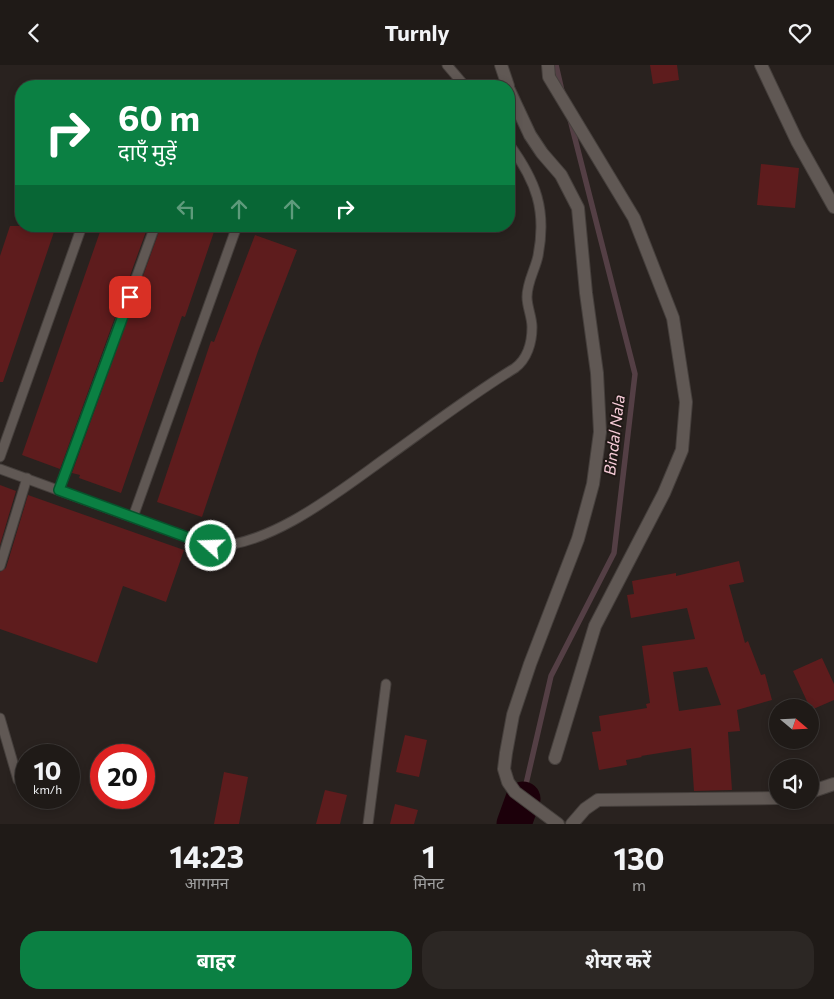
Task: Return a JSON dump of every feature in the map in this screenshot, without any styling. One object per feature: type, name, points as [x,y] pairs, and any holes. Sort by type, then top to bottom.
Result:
[{"type":"street","points":[[501,65],[506,80]]},
{"type":"street","points":[[548,65],[549,77],[634,218],[673,318],[686,402],[682,450],[664,493],[595,626],[556,758]]},
{"type":"street","points":[[761,65],[797,141],[834,207]]},
{"type":"street","points":[[515,103],[530,135],[542,153],[561,175],[578,208],[586,293],[597,373],[600,432],[593,484],[578,539],[530,664],[513,715],[504,769],[508,782],[515,792],[558,824]]},
{"type":"street","points":[[819,789],[834,784]]},
{"type":"street","points":[[572,824],[585,809],[598,800],[769,798]]},
{"type":"lane","points":[[447,65],[460,80]]},
{"type":"lane","points":[[0,469],[211,546],[241,543],[300,516],[350,484],[522,363],[527,355],[532,327],[527,298],[528,285],[538,257],[540,216],[537,195],[531,178],[515,153]]},
{"type":"lane","points":[[0,457],[80,232]]},
{"type":"lane","points":[[59,490],[153,232]]},
{"type":"lane","points":[[133,517],[235,232]]},
{"type":"lane","points":[[0,566],[27,478]]},
{"type":"lane","points":[[368,824],[386,684]]},
{"type":"lane","points":[[0,718],[15,769]]},
{"type":"building","points":[[650,65],[677,65],[679,80],[653,84]]},
{"type":"building","points":[[761,164],[799,168],[795,208],[757,205]]},
{"type":"building","points":[[10,226],[15,226],[15,232],[54,232],[3,382],[0,382],[0,256]]},
{"type":"building","points":[[100,232],[146,232],[60,469],[22,455]]},
{"type":"building","points":[[159,232],[214,232],[185,317],[182,316],[121,493],[79,478],[80,475],[72,473]]},
{"type":"building","points":[[255,235],[297,250],[258,351],[202,517],[157,502],[211,341],[214,342]]},
{"type":"building","points":[[0,485],[16,491],[0,545]]},
{"type":"building","points":[[28,495],[184,550],[166,602],[123,586],[97,663],[0,629],[0,572],[6,568]]},
{"type":"building","points":[[739,561],[744,582],[729,585],[745,643],[748,641],[761,675],[765,674],[772,699],[737,710],[740,731],[728,732],[732,790],[694,791],[691,748],[641,756],[626,760],[627,765],[599,770],[592,732],[601,731],[599,716],[647,708],[646,704],[650,703],[642,646],[695,639],[687,608],[631,618],[627,595],[634,594],[632,581],[676,573],[676,576]],"holes":[[[707,667],[721,705],[679,711],[673,672]]]},
{"type":"building","points":[[822,658],[834,684],[834,700],[819,707],[819,699],[806,699],[793,671]]},
{"type":"building","points":[[405,735],[427,740],[419,777],[396,772]]},
{"type":"building","points":[[224,772],[248,777],[239,824],[214,824]]},
{"type":"building","points":[[325,790],[347,795],[340,824],[316,824]]},
{"type":"building","points":[[395,804],[418,810],[414,824],[390,824]]},
{"type":"waterway","name":"Bindal Nala","points":[[556,65],[562,91]]},
{"type":"waterway","name":"Bindal Nala","points":[[523,797],[551,676],[614,553],[635,374],[570,119]]},
{"type":"waterway","points":[[514,824],[523,799]]},
{"type":"route","points":[[130,297],[59,490],[211,546]]}]
